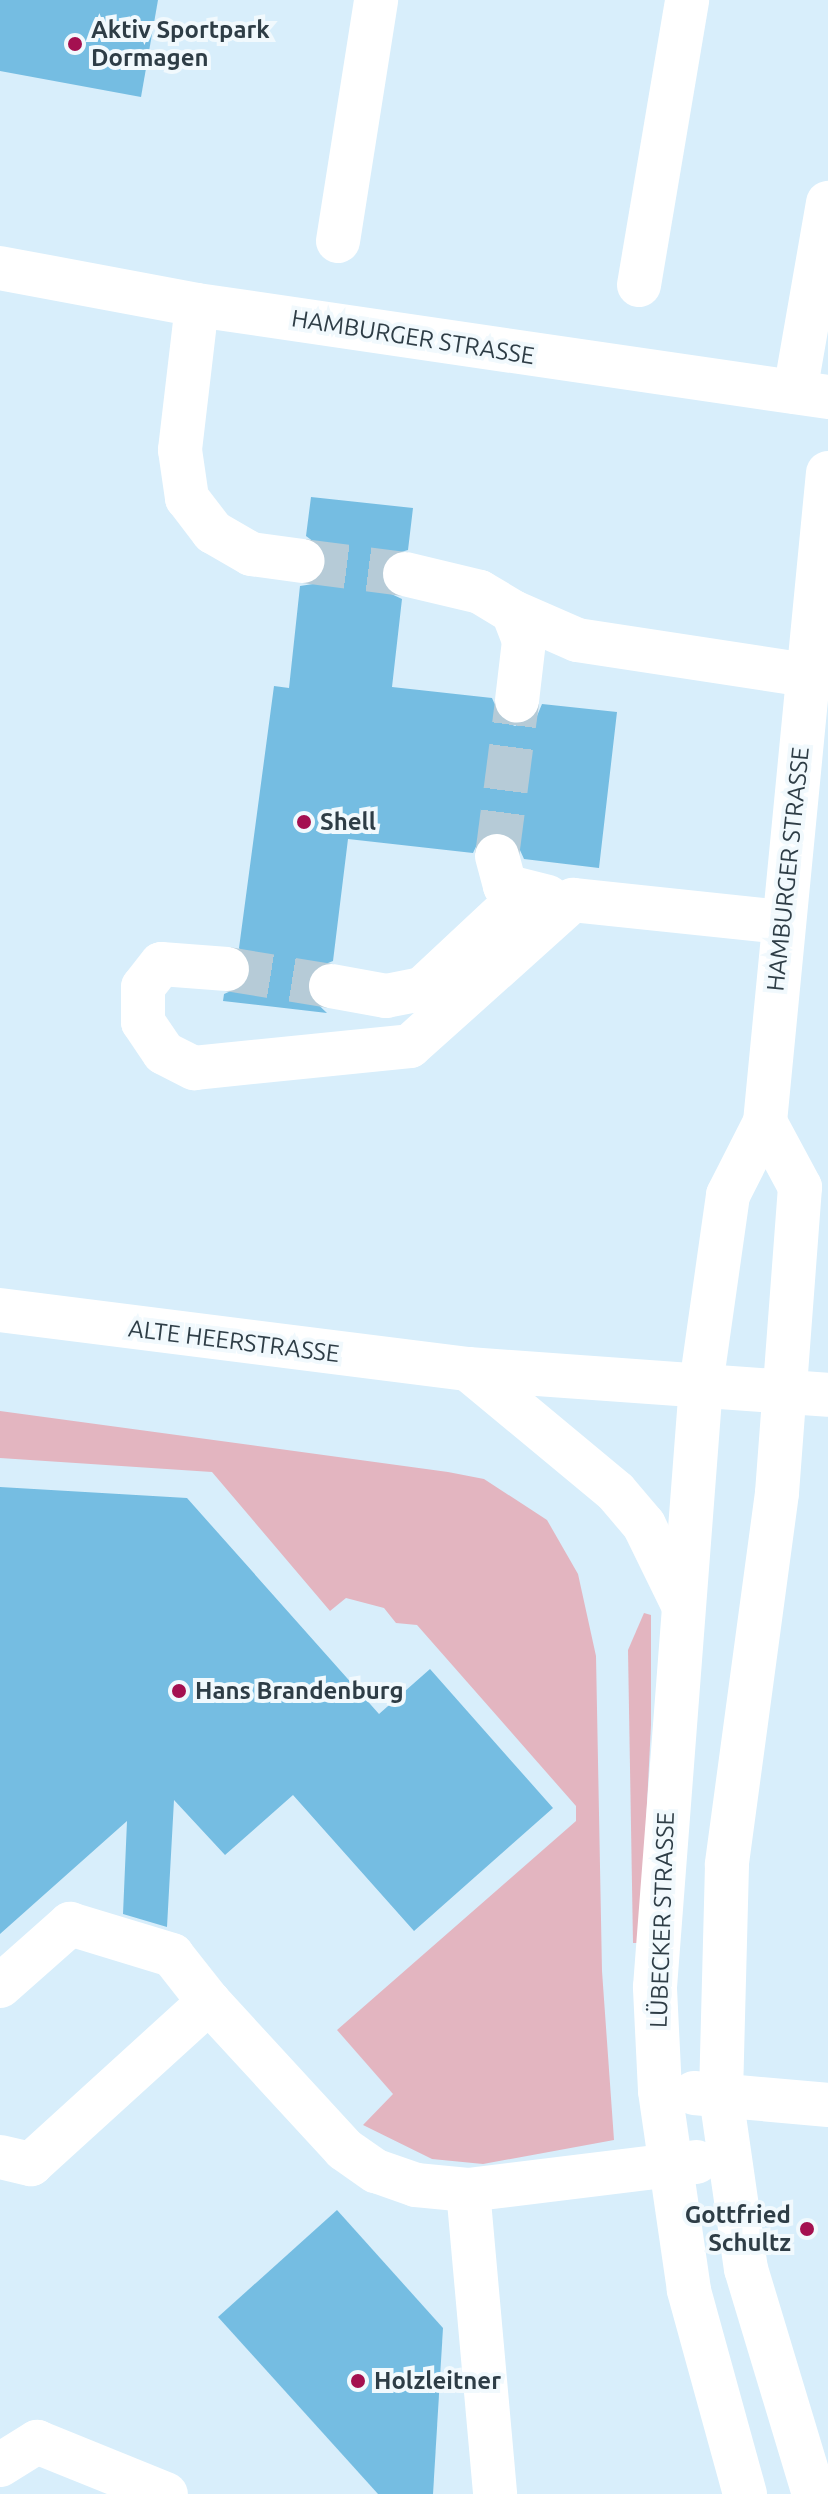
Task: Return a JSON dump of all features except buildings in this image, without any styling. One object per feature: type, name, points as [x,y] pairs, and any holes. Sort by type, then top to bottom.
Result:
[{"type":"street","points":[[338,241],[376,0]]},
{"type":"street","points":[[639,285],[687,0]]},
{"type":"street","points":[[811,395],[828,204]]},
{"type":"street","name":"HAMBURGER STRASSE","points":[[0,268],[197,305],[811,395]]},
{"type":"street","points":[[197,305],[180,450],[187,498],[213,532],[251,554],[303,561]]},
{"type":"street","name":"HAMBURGER STRASSE","points":[[701,1385],[728,1195],[765,1122],[828,473]]},
{"type":"street","points":[[405,574],[480,592],[513,612],[577,640],[806,675]]},
{"type":"street","points":[[513,612],[524,641],[517,701]]},
{"type":"street","points":[[497,856],[505,886],[524,894],[783,922]]},
{"type":"street","points":[[331,986],[386,996],[422,989],[524,894]]},
{"type":"street","points":[[227,969],[161,964],[143,987],[143,1022],[164,1053],[194,1068],[410,1046],[573,900]]},
{"type":"street","points":[[765,1122],[814,1203],[782,1391],[777,1493],[727,1865],[721,2096],[746,2269],[814,2494]]},
{"type":"street","name":"ALTE HEERSTRASSE","points":[[0,1310],[468,1369],[828,1395]]},
{"type":"street","points":[[468,1369],[616,1492],[644,1525],[682,1603]]},
{"type":"street","name":"LÜBECKER STRASSE","points":[[701,1385],[655,1987],[660,2091],[689,2290],[745,2494]]},
{"type":"street","points":[[0,1986],[70,1924],[172,1955],[209,2002],[344,2149],[376,2171],[416,2185],[468,2190],[731,2158]]},
{"type":"street","points":[[0,2157],[31,2164],[209,2002]]},
{"type":"street","points":[[660,2091],[828,2105]]},
{"type":"street","points":[[468,2190],[495,2494]]},
{"type":"street","points":[[0,2465],[37,2442],[166,2494]]},
{"type":"shaded area","points":[[0,1411],[484,1479],[547,1520],[578,1574],[596,1656],[602,1971],[614,2140],[483,2164],[432,2159],[363,2125],[393,2094],[337,2030],[576,1821],[576,1806],[417,1625],[396,1623],[384,1608],[346,1598],[330,1611],[212,1472],[0,1458]]},
{"type":"shaded area","points":[[644,1613],[651,1615],[651,1725],[640,1943],[633,1943],[628,1650]]},
{"type":"tunnel","points":[[303,561],[405,574]]},
{"type":"tunnel","points":[[497,856],[517,701]]},
{"type":"tunnel","points":[[227,969],[331,986]]},
{"type":"place","name":"Aktiv Sportpark Dormagen","points":[[75,44]]},
{"type":"place","name":"Shell","points":[[304,822]]},
{"type":"place","name":"Hans Brandenburg","points":[[179,1691]]},
{"type":"place","name":"Gottfried Schultz","points":[[807,2229]]},
{"type":"place","name":"Holzleitner","points":[[358,2381]]}]
